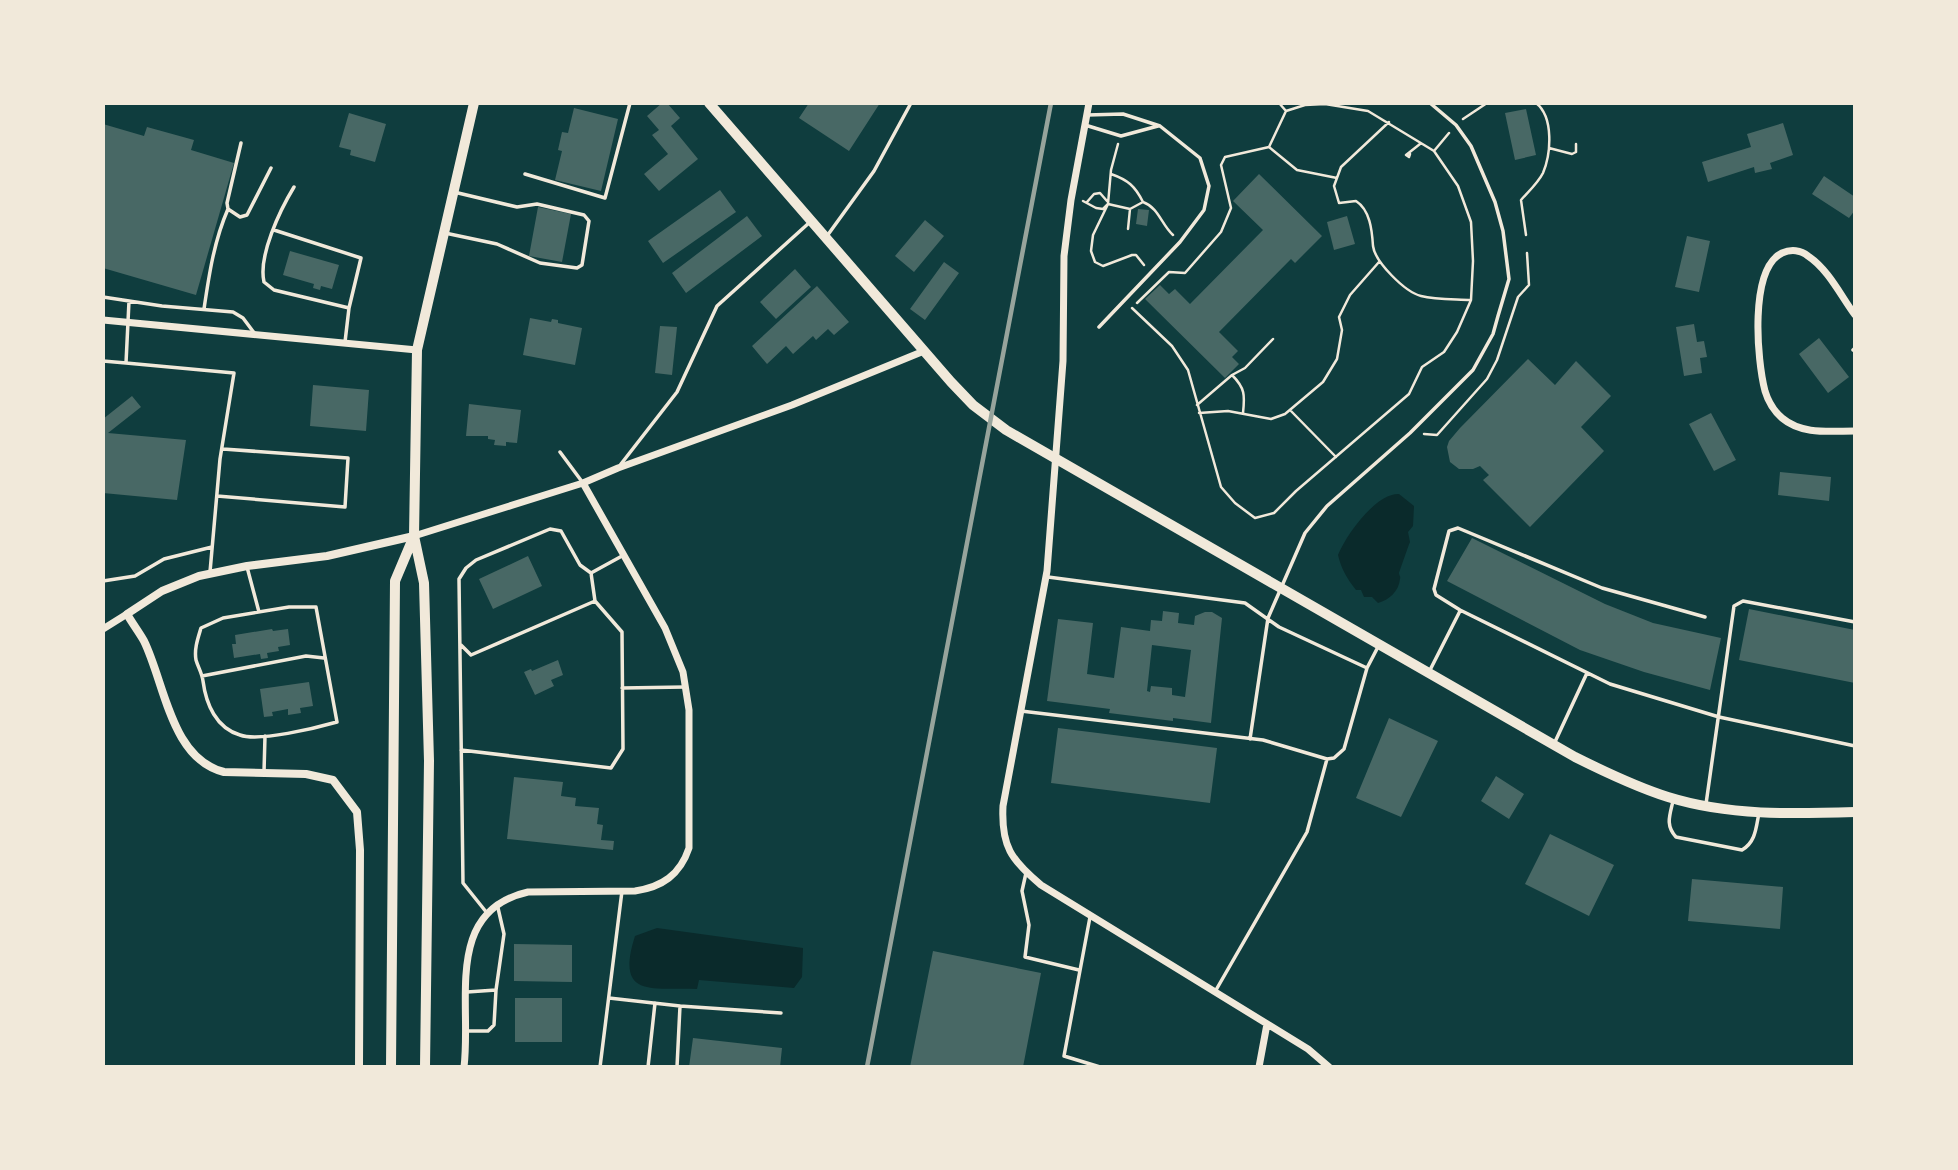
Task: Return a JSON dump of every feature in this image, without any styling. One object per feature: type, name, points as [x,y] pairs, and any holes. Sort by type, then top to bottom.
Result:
[{"type":"main road","points":[[427,1067],[429,761],[424,583],[414,536],[417,350],[474,103]]},
{"type":"main road","points":[[709,103],[924,352],[990,419],[1280,589],[1621,780],[1674,799],[1705,806],[1759,812],[1855,812]]},
{"type":"main road","points":[[391,1067],[395,580],[414,536]]},
{"type":"street","points":[[1089,103],[1071,200],[1064,256],[1063,361],[1046,576],[1003,806],[1002,827],[1010,854],[1026,873],[1041,885],[1308,1049],[1329,1067]]},
{"type":"street","points":[[1855,315],[1815,262],[1802,252],[1787,251],[1779,254],[1764,275],[1759,340],[1765,390],[1771,404],[1782,418],[1802,429],[1855,431]]},
{"type":"street","points":[[103,320],[417,350]]},
{"type":"street","points":[[103,629],[162,591],[209,574],[247,566],[327,556],[414,536],[583,483],[792,405],[924,352]]},
{"type":"street","points":[[464,1067],[467,957],[470,944],[487,914],[497,903],[528,892],[649,889],[664,883],[680,867],[688,848],[687,687],[671,639],[583,483]]},
{"type":"street","points":[[127,614],[144,641],[187,748],[196,758],[216,770],[306,774],[333,780],[357,812],[360,850],[359,1067]]},
{"type":"street","points":[[1259,1067],[1267,1024]]},
{"type":"lane","points":[[525,174],[605,198],[630,103]]},
{"type":"lane","points":[[826,238],[874,171],[911,103]]},
{"type":"lane","points":[[1250,739],[1268,618],[1305,533],[1326,506],[1410,433],[1473,370],[1493,334],[1509,279],[1503,231],[1495,202],[1471,146],[1456,125],[1430,103]]},
{"type":"lane","points":[[1086,116],[1123,114],[1160,126],[1200,158],[1209,186],[1204,210],[1180,242],[1099,327]]},
{"type":"lane","points":[[1084,125],[1121,136],[1160,126]]},
{"type":"lane","points":[[204,310],[213,256],[220,226],[228,209],[227,202],[241,143]]},
{"type":"lane","points":[[228,209],[240,217],[247,215],[271,168]]},
{"type":"lane","points":[[294,187],[281,209],[261,271],[264,282],[274,290],[349,308]]},
{"type":"lane","points":[[443,233],[497,244],[540,263],[577,268],[582,265],[589,221],[584,215],[537,204],[517,207],[453,191]]},
{"type":"lane","points":[[618,468],[677,392],[717,306],[811,221]]},
{"type":"lane","points":[[274,230],[361,258],[349,308],[345,342]]},
{"type":"lane","points":[[103,297],[233,312],[243,318],[255,335]]},
{"type":"lane","points":[[126,363],[129,301]]},
{"type":"lane","points":[[103,361],[234,373],[222,449],[209,574]]},
{"type":"lane","points":[[217,496],[345,507],[348,458],[222,449]]},
{"type":"lane","points":[[560,452],[583,483]]},
{"type":"lane","points":[[1705,617],[1602,588],[1458,528],[1449,531],[1434,589],[1436,595],[1460,610],[1609,684],[1719,717],[1855,746]]},
{"type":"lane","points":[[461,750],[611,768],[623,748],[622,632],[595,601],[591,573],[580,565],[561,531],[550,529],[476,560],[466,568],[459,579],[459,643],[463,883],[487,914]]},
{"type":"lane","points":[[103,581],[135,576],[164,559],[212,547]]},
{"type":"lane","points":[[591,573],[624,555]]},
{"type":"lane","points":[[247,566],[259,612]]},
{"type":"lane","points":[[1046,576],[1245,603],[1279,627],[1367,668]]},
{"type":"lane","points":[[459,643],[471,655],[595,601]]},
{"type":"lane","points":[[1705,806],[1734,606],[1743,601],[1855,622]]},
{"type":"lane","points":[[289,607],[316,607],[324,658],[337,722],[265,736],[242,736],[226,728],[214,715],[204,695],[196,658],[201,628],[223,618],[289,607]]},
{"type":"lane","points":[[1429,672],[1460,610]]},
{"type":"lane","points":[[1021,710],[1263,740],[1327,759],[1334,758],[1344,749],[1367,668],[1380,644]]},
{"type":"lane","points":[[202,676],[306,656],[324,658]]},
{"type":"lane","points":[[1554,744],[1587,673]]},
{"type":"lane","points":[[622,688],[687,687]]},
{"type":"lane","points":[[264,774],[265,736]]},
{"type":"lane","points":[[1215,992],[1307,832],[1327,759]]},
{"type":"lane","points":[[1674,799],[1668,823],[1669,830],[1676,837],[1742,850],[1749,846],[1753,839],[1759,812]]},
{"type":"lane","points":[[1026,873],[1022,891],[1029,925],[1025,957],[1080,970]]},
{"type":"lane","points":[[600,1067],[622,891]]},
{"type":"lane","points":[[466,1031],[488,1031],[494,1025],[504,934],[497,903]]},
{"type":"lane","points":[[1090,915],[1064,1056],[1100,1067]]},
{"type":"lane","points":[[467,992],[496,990]]},
{"type":"lane","points":[[609,998],[781,1013]]},
{"type":"lane","points":[[649,1067],[655,1003]]},
{"type":"lane","points":[[677,1067],[680,1006]]},
{"type":"path","points":[[1279,103],[1286,111]]},
{"type":"path","points":[[1463,120],[1486,103]]},
{"type":"path","points":[[1526,235],[1521,200],[1542,175],[1549,148],[1547,123],[1540,105],[1536,103]]},
{"type":"path","points":[[1325,104],[1368,111],[1389,122],[1434,151],[1458,186],[1471,222],[1474,261],[1471,300],[1458,332],[1444,352],[1422,367],[1409,394],[1274,513],[1255,518],[1235,503],[1222,487],[1188,370],[1172,346],[1131,309],[1169,272],[1185,273],[1221,232],[1231,208],[1221,165],[1225,157],[1269,147],[1286,111],[1305,105],[1325,104]]},
{"type":"path","points":[[1389,122],[1341,167],[1334,186],[1339,203],[1356,201],[1362,205],[1370,220],[1374,249],[1379,262],[1405,286],[1420,296],[1471,300]]},
{"type":"path","points":[[1434,151],[1449,133]]},
{"type":"path","points":[[1121,136],[1110,174],[1108,204],[1093,236],[1091,251],[1095,262],[1104,265],[1136,255],[1150,274]]},
{"type":"path","points":[[1410,154],[1420,144]]},
{"type":"path","points":[[1549,148],[1572,154],[1576,152],[1576,144]]},
{"type":"path","points":[[1269,147],[1297,170],[1338,178]]},
{"type":"path","points":[[1110,174],[1127,180],[1136,187],[1143,202],[1152,205],[1167,229],[1180,242]]},
{"type":"path","points":[[1108,204],[1103,209],[1085,201],[1094,194],[1100,194],[1108,204],[1130,209],[1143,202]]},
{"type":"path","points":[[1128,229],[1130,209]]},
{"type":"path","points":[[1199,413],[1228,411],[1271,419],[1290,410],[1323,382],[1338,359],[1342,330],[1339,317],[1350,295],[1379,262]]},
{"type":"path","points":[[1197,405],[1232,375],[1245,368],[1273,339]]},
{"type":"path","points":[[1232,375],[1242,385],[1245,393],[1243,413]]},
{"type":"path","points":[[1290,410],[1336,457]]},
{"type":"water","points":[[1399,494],[1414,506],[1413,526],[1408,532],[1410,542],[1396,591],[1378,603],[1372,597],[1364,597],[1361,590],[1356,590],[1338,555],[1355,527],[1372,508],[1381,500]]},
{"type":"water","points":[[657,928],[803,948],[802,977],[794,988],[699,980],[697,989],[652,988],[642,985],[634,980],[630,971],[630,956],[635,936]]},
{"type":"building","points":[[662,103],[667,103],[680,118],[671,126],[698,159],[659,191],[644,174],[668,154],[652,135],[659,130],[647,116]]},
{"type":"building","points":[[809,103],[880,103],[849,151],[799,118]]},
{"type":"building","points":[[574,108],[618,119],[601,191],[555,180],[562,151],[558,150],[562,132],[568,133]]},
{"type":"building","points":[[1526,109],[1536,155],[1515,160],[1505,113]]},
{"type":"building","points":[[349,113],[386,124],[375,162],[350,155],[351,150],[339,147]]},
{"type":"building","points":[[1783,123],[1793,155],[1770,163],[1772,169],[1755,173],[1754,167],[1708,182],[1702,162],[1751,147],[1747,134]]},
{"type":"building","points":[[103,124],[144,136],[147,127],[194,140],[191,150],[234,163],[196,295],[103,268]]},
{"type":"building","points":[[1259,174],[1322,236],[1295,263],[1291,259],[1219,332],[1238,351],[1232,357],[1239,364],[1225,378],[1145,299],[1160,285],[1169,294],[1175,289],[1190,304],[1263,230],[1233,201]]},
{"type":"building","points":[[1824,176],[1855,197],[1855,210],[1849,218],[1812,194]]},
{"type":"building","points":[[720,190],[736,212],[663,263],[648,241]]},
{"type":"building","points":[[538,207],[571,214],[562,262],[529,256]]},
{"type":"building","points":[[1138,209],[1149,210],[1147,226],[1136,224]]},
{"type":"building","points":[[747,216],[762,236],[686,293],[672,273]]},
{"type":"building","points":[[1347,216],[1355,244],[1334,250],[1327,222]]},
{"type":"building","points":[[925,220],[944,236],[914,272],[895,256]]},
{"type":"building","points":[[1687,236],[1710,241],[1699,292],[1675,287]]},
{"type":"building","points":[[290,251],[339,265],[332,289],[321,286],[320,290],[313,288],[314,284],[283,275]]},
{"type":"building","points":[[944,262],[959,273],[925,320],[910,309]]},
{"type":"building","points":[[795,269],[811,287],[776,319],[760,302]]},
{"type":"building","points":[[817,286],[849,322],[834,335],[828,329],[816,340],[813,336],[793,354],[786,346],[767,364],[752,346]]},
{"type":"building","points":[[530,318],[551,322],[552,319],[558,320],[558,323],[582,328],[575,365],[523,355]]},
{"type":"building","points":[[1694,324],[1697,342],[1704,341],[1707,357],[1700,358],[1702,373],[1684,376],[1676,327]]},
{"type":"building","points":[[660,326],[677,327],[672,375],[655,373]]},
{"type":"building","points":[[1819,338],[1849,377],[1828,393],[1799,354]]},
{"type":"building","points":[[1528,359],[1555,385],[1576,361],[1611,396],[1581,427],[1604,451],[1530,527],[1483,480],[1489,475],[1480,466],[1459,469],[1450,462],[1447,447],[1460,428]]},
{"type":"building","points":[[313,385],[369,390],[366,431],[310,426]]},
{"type":"building","points":[[132,396],[141,407],[108,433],[186,440],[177,500],[103,493],[103,419]]},
{"type":"building","points":[[469,404],[521,410],[517,443],[494,445],[495,440],[488,439],[488,436],[466,436]]},
{"type":"building","points":[[1711,413],[1736,460],[1714,471],[1689,424]]},
{"type":"building","points":[[1780,472],[1831,477],[1829,501],[1778,495]]},
{"type":"building","points":[[1472,538],[1605,604],[1653,623],[1721,638],[1710,690],[1644,672],[1580,650],[1447,581]]},
{"type":"building","points":[[528,556],[542,586],[493,609],[479,579]]},
{"type":"building","points":[[1749,609],[1855,630],[1855,683],[1739,660]]},
{"type":"building","points":[[1163,611],[1179,613],[1178,623],[1194,625],[1195,616],[1205,612],[1212,612],[1222,618],[1211,723],[1109,713],[1110,709],[1047,701],[1058,619],[1093,623],[1087,674],[1114,678],[1121,627],[1150,631],[1151,620],[1162,621]],"holes":[[[1152,645],[1191,650],[1185,697],[1172,695],[1172,688],[1151,686],[1150,692],[1147,691]]]},
{"type":"building","points":[[288,629],[290,645],[267,653],[268,658],[261,659],[260,654],[234,658],[232,644],[236,644],[235,635]]},
{"type":"building","points":[[558,660],[563,675],[551,680],[554,686],[535,695],[524,672]]},
{"type":"building","points":[[309,682],[313,706],[300,708],[301,713],[288,715],[288,709],[272,712],[273,716],[264,717],[260,689]]},
{"type":"building","points":[[1389,718],[1438,741],[1401,817],[1356,798]]},
{"type":"building","points":[[1058,728],[1217,748],[1210,803],[1051,783]]},
{"type":"building","points":[[1496,776],[1524,794],[1509,819],[1481,801]]},
{"type":"building","points":[[514,777],[563,782],[561,796],[576,798],[575,806],[599,808],[597,824],[603,825],[601,840],[614,841],[613,850],[507,839]]},
{"type":"building","points":[[1550,834],[1614,865],[1589,916],[1525,884]]},
{"type":"building","points":[[1692,879],[1783,887],[1780,929],[1688,921]]},
{"type":"building","points":[[514,944],[572,945],[572,982],[514,981]]},
{"type":"building","points":[[933,951],[1041,973],[1023,1067],[910,1067]]},
{"type":"building","points":[[515,998],[562,998],[562,1042],[515,1042]]},
{"type":"building","points":[[693,1038],[782,1048],[780,1067],[689,1067]]},
{"type":"railway","points":[[867,1067],[1051,103]]}]
